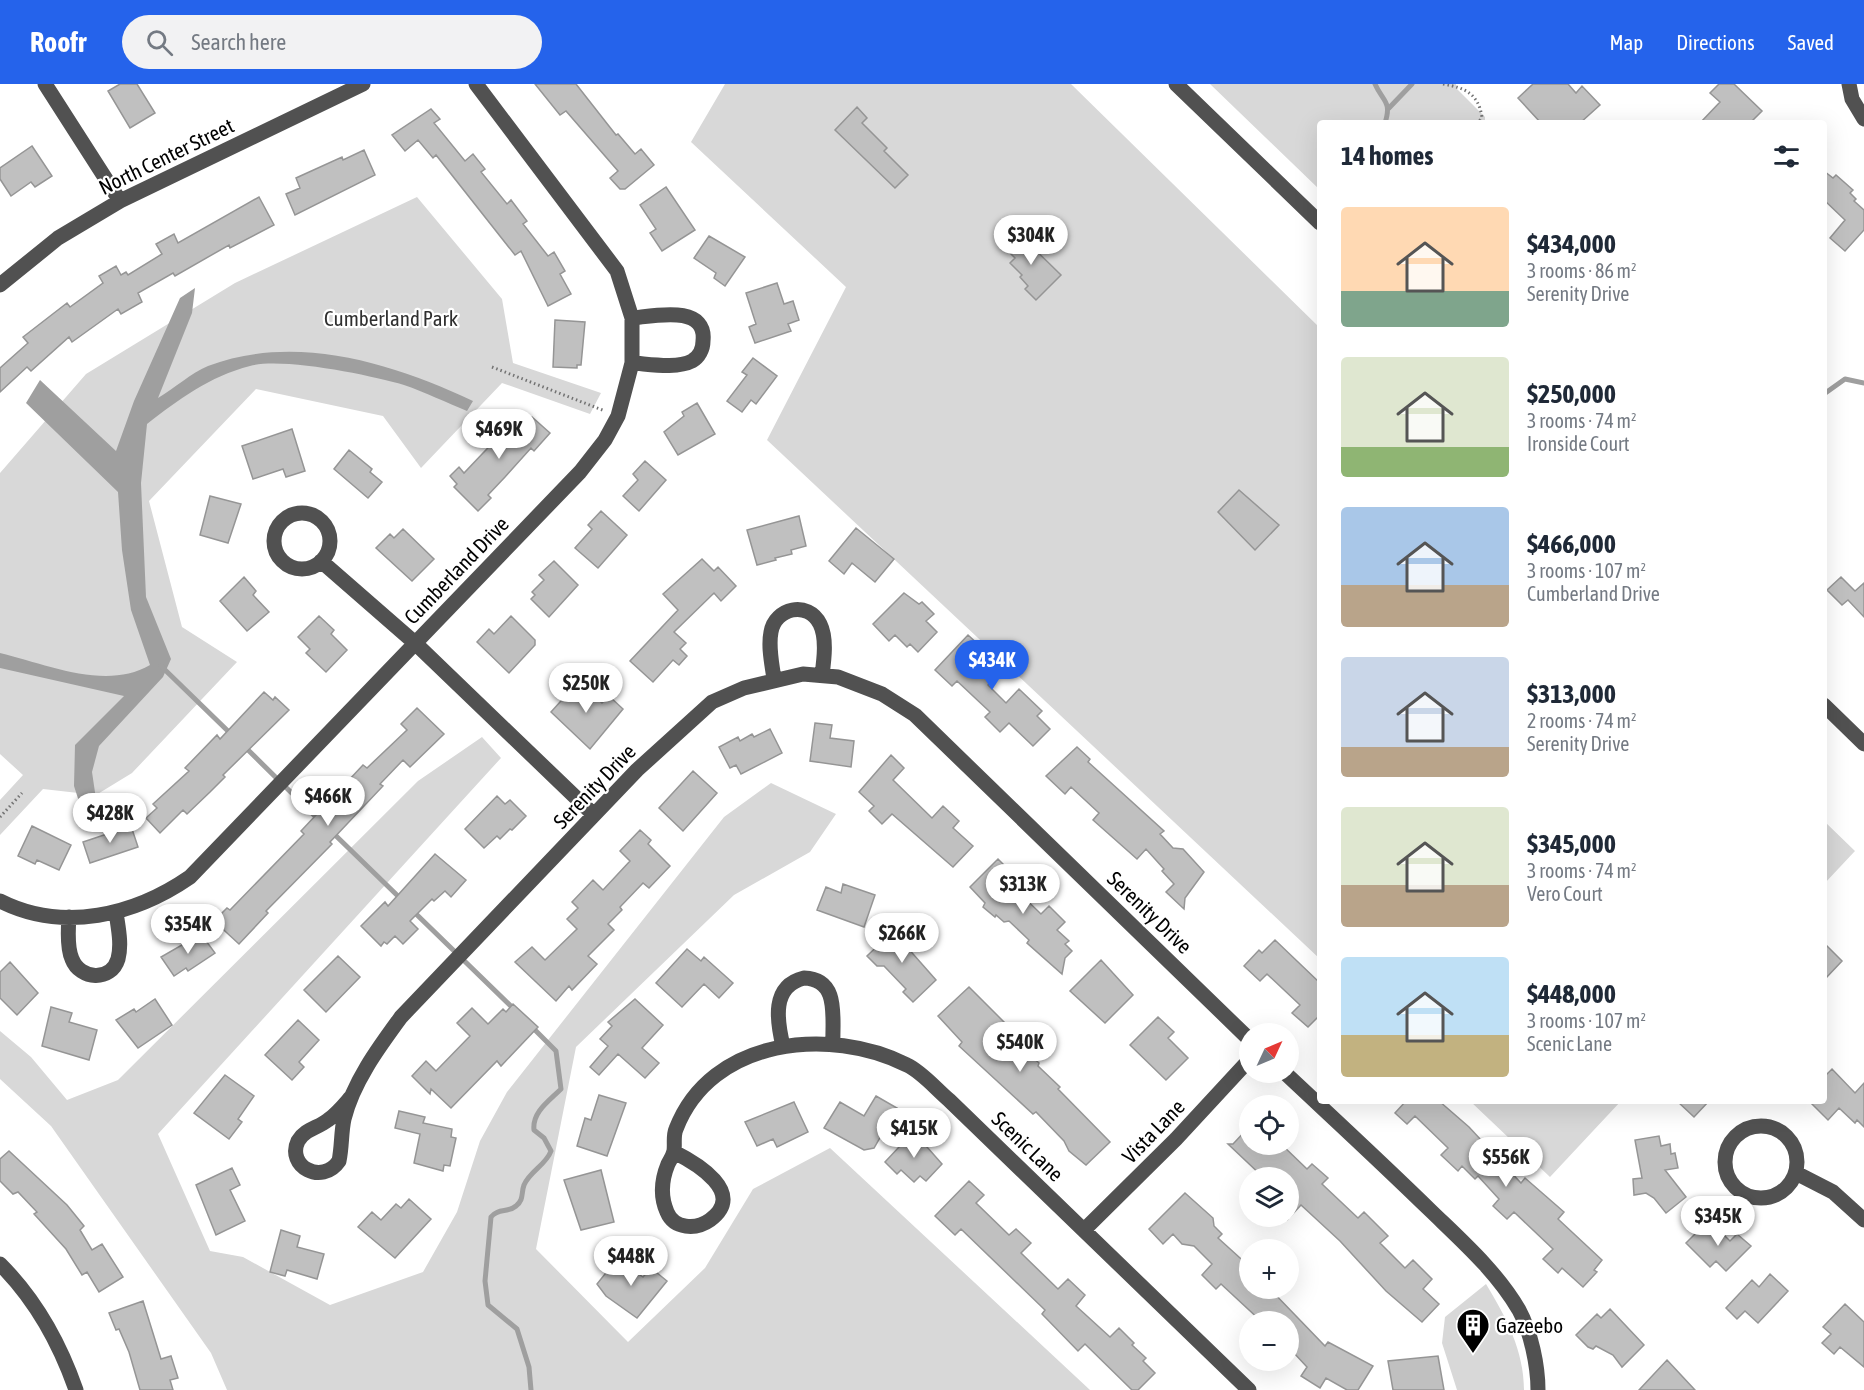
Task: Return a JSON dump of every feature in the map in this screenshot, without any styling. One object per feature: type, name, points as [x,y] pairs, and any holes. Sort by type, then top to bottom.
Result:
[{"type":"street","points":[[45,84],[120,201]]},
{"type":"street","name":"North Center Street","points":[[0,285],[58,238],[120,201],[363,84]]},
{"type":"street","name":"Cumberland Drive","points":[[0,901],[28,911],[69,917],[116,912],[154,900],[190,877],[207,862],[580,472],[605,440],[618,416],[632,363],[632,318],[617,271],[476,84]]},
{"type":"street","points":[[1176,84],[1317,219]]},
{"type":"street","points":[[1849,84],[1852,99],[1864,119]]},
{"type":"street","points":[[632,318],[687,315],[698,323],[704,338],[700,352],[689,362],[632,363]]},
{"type":"street","points":[[321,561],[415,643],[594,815]]},
{"type":"street","points":[[774,680],[771,649],[772,627],[781,614],[795,609],[810,613],[820,625],[823,635],[822,675]]},
{"type":"street","name":"Serenity Drive","points":[[351,1097],[344,1120],[339,1161],[324,1172],[314,1173],[306,1170],[296,1153],[297,1144],[302,1135],[335,1116],[351,1097],[380,1045],[401,1017],[637,770],[712,702],[774,680],[803,674],[838,677],[882,694],[915,715],[1239,1029]]},
{"type":"street","points":[[1827,708],[1864,744]]},
{"type":"street","points":[[69,917],[71,958],[77,969],[87,975],[96,976],[107,973],[115,966],[119,956],[116,912]]},
{"type":"street","points":[[783,1046],[778,1020],[779,1001],[786,988],[804,978],[821,982],[830,995],[833,1043]]},
{"type":"street","name":"Scenic Lane","points":[[674,1152],[700,1167],[719,1185],[722,1196],[719,1209],[711,1220],[698,1226],[675,1223],[669,1217],[663,1202],[664,1176],[674,1152],[675,1131],[690,1102],[704,1085],[724,1068],[783,1046],[833,1043],[878,1053],[910,1066],[995,1142],[1249,1390]]},
{"type":"street","name":"Vista Lane","points":[[1084,1230],[1176,1139],[1239,1071]]},
{"type":"street","points":[[1296,1083],[1317,1103]]},
{"type":"street","points":[[1318,1104],[1465,1244],[1503,1286],[1519,1311],[1526,1330],[1538,1378],[1538,1390]]},
{"type":"street","points":[[1771,1127],[1790,1140],[1796,1150],[1796,1173],[1783,1191],[1773,1197],[1749,1197],[1738,1190],[1725,1169],[1729,1145],[1747,1128],[1771,1127]]},
{"type":"street","points":[[1796,1173],[1833,1192],[1864,1220]]},
{"type":"street","points":[[0,1264],[33,1302],[66,1362],[76,1390]]},
{"type":"path","points":[[1443,84],[1465,86],[1478,102],[1482,117],[1480,120]]},
{"type":"path","points":[[492,367],[618,416]]},
{"type":"path","points":[[0,817],[22,793]]},
{"type":"green space","points":[[725,84],[1071,84],[1317,325],[1317,956],[767,440],[846,287],[691,142]]},
{"type":"green space","points":[[1210,84],[1456,84],[1456,88],[1485,117],[1485,120],[1317,120],[1317,187]]},
{"type":"green space","name":"Cumberland Park","points":[[417,197],[502,299],[513,363],[601,393],[590,414],[502,383],[421,468],[383,416],[256,389],[149,501],[182,627],[237,662],[132,773],[96,795],[43,789],[0,835],[0,800],[23,775],[0,754],[0,473],[86,374],[235,283]]},
{"type":"green space","points":[[482,737],[501,758],[158,1134],[210,1251],[243,1257],[330,1305],[423,1272],[457,1212],[480,1141],[507,1092],[724,817],[771,783],[836,814],[810,852],[734,895],[576,1047],[536,1249],[628,1342],[705,1268],[753,1189],[830,1148],[1090,1390],[227,1390],[211,1353],[51,1126],[0,1079],[0,1031],[31,1057],[67,1100],[118,1080],[418,781]]},
{"type":"green space","points":[[1827,824],[1855,851],[1827,881]]},
{"type":"green space","points":[[1473,1104],[1618,1104],[1550,1177]]},
{"type":"green space","points":[[1486,1284],[1517,1348],[1524,1390],[1457,1390],[1442,1343],[1445,1317]]},
{"type":"shaded area","points":[[195,288],[192,313],[158,398],[208,366],[241,356],[275,352],[343,357],[377,365],[442,387],[473,401],[467,411],[389,381],[304,365],[264,364],[235,370],[208,382],[147,424],[141,483],[146,597],[171,659],[163,677],[99,746],[92,772],[96,799],[82,811],[74,786],[75,745],[124,696],[0,668],[0,653],[95,676],[114,676],[150,665],[131,610],[122,550],[118,492],[26,403],[40,380],[116,451],[134,401],[180,298]]},
{"type":"building","points":[[120,84],[137,84],[155,113],[130,128],[108,91]]},
{"type":"building","points":[[535,84],[576,84],[616,135],[618,134],[635,154],[641,149],[654,165],[625,189],[620,189],[610,178],[618,171],[566,111],[560,115]]},
{"type":"building","points":[[1533,84],[1568,84],[1576,93],[1582,86],[1600,105],[1583,120],[1538,120],[1518,98]]},
{"type":"building","points":[[1719,84],[1734,84],[1762,111],[1753,120],[1703,120],[1720,102],[1710,93]]},
{"type":"building","points":[[857,107],[867,118],[862,123],[887,148],[884,151],[908,175],[895,188],[835,130]]},
{"type":"building","points":[[431,109],[440,119],[434,123],[465,161],[473,154],[485,169],[481,172],[507,204],[511,200],[527,221],[523,224],[548,256],[554,252],[565,271],[560,274],[571,294],[548,306],[521,251],[515,255],[436,155],[433,158],[418,140],[405,151],[392,135]]},
{"type":"building","points":[[32,146],[52,176],[35,187],[31,182],[11,196],[0,179],[0,168]]},
{"type":"building","points":[[364,150],[375,175],[295,215],[286,194],[300,188],[296,178],[342,157],[343,160]]},
{"type":"building","points":[[1827,173],[1833,178],[1836,175],[1853,190],[1850,193],[1856,199],[1854,201],[1864,210],[1864,230],[1845,251],[1830,238],[1845,220],[1827,203]]},
{"type":"building","points":[[666,187],[695,230],[662,251],[650,233],[656,229],[640,205]]},
{"type":"building","points":[[259,197],[274,225],[230,248],[229,245],[175,276],[173,273],[138,293],[142,302],[121,314],[118,309],[72,342],[69,337],[31,371],[27,367],[0,392],[0,368],[28,343],[23,337],[67,303],[70,307],[103,283],[99,276],[116,266],[121,275],[126,272],[128,275],[162,254],[156,244],[174,234],[178,243]]},
{"type":"building","points":[[1016,231],[1061,275],[1036,300],[1025,289],[1028,286],[1020,277],[1022,275],[1010,263],[1015,258],[1002,245]]},
{"type":"building","points":[[709,236],[745,257],[725,286],[714,278],[716,273],[694,258]]},
{"type":"building","points":[[777,283],[784,304],[793,301],[799,320],[788,324],[791,331],[755,343],[749,327],[756,324],[746,293]]},
{"type":"building","points":[[555,320],[585,322],[581,365],[577,365],[577,368],[553,367]]},
{"type":"building","points":[[753,358],[777,376],[756,404],[751,400],[742,412],[727,401],[747,375],[742,372]]},
{"type":"building","points":[[697,403],[715,434],[678,455],[664,432],[684,416],[682,412]]},
{"type":"building","points":[[521,413],[529,420],[532,417],[550,433],[534,451],[531,448],[488,495],[491,498],[478,511],[454,487],[457,484],[450,476],[459,467],[464,473]]},
{"type":"building","points":[[292,429],[305,471],[286,477],[283,469],[253,479],[242,446]]},
{"type":"building","points":[[349,450],[372,469],[370,472],[382,482],[368,498],[334,469]]},
{"type":"building","points":[[645,461],[666,480],[639,511],[623,496],[638,480],[633,474]]},
{"type":"building","points":[[1239,490],[1279,525],[1255,550],[1218,512]]},
{"type":"building","points":[[210,496],[241,504],[228,543],[200,535]]},
{"type":"building","points":[[601,511],[627,535],[598,568],[575,548],[592,529],[588,525]]},
{"type":"building","points":[[799,516],[806,546],[791,550],[792,554],[757,565],[747,530]]},
{"type":"building","points":[[856,528],[894,559],[875,582],[852,563],[844,574],[829,561]]},
{"type":"building","points":[[403,529],[434,559],[412,581],[376,548],[390,534],[394,538]]},
{"type":"building","points":[[702,559],[714,571],[718,567],[736,586],[721,601],[714,593],[674,632],[686,643],[680,649],[687,656],[679,665],[673,660],[653,682],[630,661],[678,610],[663,594]]},
{"type":"building","points":[[554,561],[578,585],[549,617],[531,599],[535,595],[532,592],[544,580],[539,575]]},
{"type":"building","points":[[244,577],[256,591],[253,595],[269,612],[247,631],[220,601]]},
{"type":"building","points":[[1841,577],[1855,591],[1864,583],[1864,617],[1848,600],[1842,605],[1827,590]]},
{"type":"building","points":[[904,593],[919,604],[922,602],[934,614],[926,621],[937,632],[918,652],[910,644],[907,647],[895,635],[889,641],[873,624]]},
{"type":"building","points":[[319,616],[334,630],[331,634],[347,650],[326,672],[306,653],[310,649],[298,637]]},
{"type":"building","points":[[511,616],[535,640],[535,645],[509,673],[477,642],[489,629],[494,634]]},
{"type":"building","points":[[968,635],[991,656],[988,659],[1001,671],[988,685],[1006,703],[1019,689],[1042,711],[1037,716],[1050,729],[1033,746],[1009,723],[1000,732],[985,717],[990,712],[957,681],[952,686],[935,670]]},
{"type":"building","points":[[579,681],[602,703],[609,696],[623,709],[590,749],[551,712]]},
{"type":"building","points":[[264,692],[273,700],[275,697],[289,710],[187,814],[183,810],[160,833],[146,818],[157,808],[153,804],[189,771],[185,768],[217,735],[220,739]]},
{"type":"building","points":[[417,708],[444,734],[410,767],[403,760],[380,784],[383,786],[330,842],[332,844],[266,911],[268,913],[239,944],[214,921],[227,908],[230,910],[304,834],[301,831],[363,765],[367,768],[407,730],[401,724]]},
{"type":"building","points":[[815,723],[832,725],[830,738],[854,741],[851,767],[810,761]]},
{"type":"building","points":[[770,729],[782,753],[741,774],[736,765],[730,768],[719,747],[738,737],[740,741],[752,734],[754,737]]},
{"type":"building","points":[[1077,747],[1090,759],[1088,762],[1164,831],[1160,834],[1173,848],[1183,849],[1204,872],[1185,898],[1184,909],[1166,892],[1174,884],[1146,849],[1137,859],[1093,820],[1099,813],[1071,787],[1065,794],[1046,776]]},
{"type":"building","points":[[891,755],[904,768],[893,780],[932,818],[943,806],[959,821],[953,828],[973,846],[953,867],[892,814],[882,824],[869,811],[874,806],[859,792]]},
{"type":"building","points":[[693,771],[717,793],[683,831],[659,808]]},
{"type":"building","points":[[497,796],[505,804],[510,800],[526,816],[512,830],[510,829],[500,839],[497,836],[484,848],[465,829]]},
{"type":"building","points":[[32,826],[71,845],[59,870],[37,860],[35,864],[18,856]]},
{"type":"building","points":[[131,826],[138,847],[90,863],[83,842]]},
{"type":"building","points":[[640,830],[651,840],[648,844],[670,866],[649,888],[643,883],[620,907],[622,910],[608,924],[614,930],[588,956],[597,964],[572,990],[569,986],[556,1001],[515,962],[532,947],[545,960],[577,929],[567,919],[578,908],[572,902],[593,880],[603,890],[630,861],[620,851]]},
{"type":"building","points":[[435,854],[466,880],[451,897],[445,891],[434,901],[432,899],[410,921],[418,929],[403,944],[395,936],[387,944],[384,942],[381,946],[361,926],[385,902],[388,906]]},
{"type":"building","points":[[998,859],[1013,874],[1007,881],[1041,914],[1049,906],[1065,922],[1057,930],[1069,941],[1065,944],[1072,951],[1065,958],[1062,974],[1027,943],[1029,940],[1009,921],[1004,922],[983,907],[985,903],[970,887]]},
{"type":"building","points":[[843,884],[875,895],[864,927],[817,910],[826,887],[841,893]]},
{"type":"building","points":[[897,927],[910,941],[906,946],[936,980],[913,1002],[903,992],[906,989],[884,966],[877,966],[867,956]]},
{"type":"building","points":[[201,934],[215,953],[188,971],[186,968],[174,976],[161,957]]},
{"type":"building","points":[[1275,940],[1317,980],[1317,1018],[1308,1027],[1292,1013],[1300,1005],[1267,974],[1260,981],[1244,966],[1259,950],[1262,953]]},
{"type":"building","points":[[1827,946],[1842,961],[1827,977]]},
{"type":"building","points":[[687,949],[701,961],[704,957],[733,983],[719,998],[704,984],[682,1007],[656,983]]},
{"type":"building","points":[[338,956],[360,977],[326,1012],[304,990]]},
{"type":"building","points":[[1101,960],[1133,995],[1105,1023],[1070,991]]},
{"type":"building","points":[[10,962],[38,993],[17,1015],[0,998],[0,972]]},
{"type":"building","points":[[969,987],[1015,1033],[1010,1038],[1039,1063],[1038,1066],[1060,1087],[1058,1089],[1110,1142],[1086,1165],[1069,1151],[1064,1141],[1036,1112],[1033,1114],[959,1046],[962,1042],[938,1016]]},
{"type":"building","points":[[155,999],[172,1025],[138,1048],[116,1020],[134,1009],[136,1012]]},
{"type":"building","points":[[635,999],[663,1025],[642,1048],[659,1063],[645,1078],[618,1054],[599,1075],[590,1067],[608,1046],[600,1039],[612,1026],[608,1022]]},
{"type":"building","points":[[513,1004],[538,1027],[501,1066],[497,1061],[451,1108],[431,1089],[430,1094],[412,1076],[426,1061],[436,1071],[470,1036],[457,1023],[472,1008],[488,1024],[503,1009],[506,1012]]},
{"type":"building","points":[[51,1007],[72,1013],[69,1022],[97,1030],[89,1060],[42,1046]]},
{"type":"building","points":[[1158,1017],[1174,1032],[1168,1038],[1188,1058],[1166,1080],[1130,1045]]},
{"type":"building","points":[[298,1020],[319,1040],[299,1062],[304,1067],[292,1080],[265,1055]]},
{"type":"building","points":[[1832,1069],[1855,1093],[1864,1083],[1864,1127],[1857,1120],[1855,1123],[1839,1108],[1828,1120],[1812,1104],[1827,1104],[1827,1074]]},
{"type":"building","points":[[225,1075],[254,1096],[238,1119],[242,1122],[229,1139],[194,1113]]},
{"type":"building","points":[[599,1095],[626,1103],[607,1156],[577,1146],[585,1118],[591,1120]]},
{"type":"building","points":[[876,1096],[897,1108],[874,1148],[864,1150],[824,1128],[840,1102],[864,1116]]},
{"type":"building","points":[[794,1102],[808,1132],[777,1147],[773,1139],[757,1146],[745,1122]]},
{"type":"building","points":[[1403,1104],[1442,1104],[1469,1127],[1521,1183],[1525,1178],[1564,1212],[1558,1219],[1602,1260],[1594,1270],[1597,1272],[1583,1287],[1562,1268],[1558,1273],[1543,1259],[1553,1249],[1514,1212],[1507,1219],[1493,1206],[1499,1199],[1478,1176],[1475,1179],[1462,1166],[1458,1171],[1441,1155],[1448,1148],[1415,1116],[1407,1124],[1395,1113]]},
{"type":"building","points":[[1680,1104],[1706,1104],[1694,1117]]},
{"type":"building","points":[[399,1111],[425,1117],[423,1123],[452,1129],[451,1137],[456,1138],[450,1166],[444,1165],[443,1171],[414,1163],[420,1134],[395,1128]]},
{"type":"building","points":[[914,1131],[929,1145],[927,1147],[942,1164],[926,1181],[920,1176],[914,1182],[901,1170],[897,1174],[885,1162]]},
{"type":"building","points":[[1659,1136],[1661,1146],[1670,1144],[1671,1154],[1675,1153],[1678,1168],[1665,1170],[1686,1197],[1666,1213],[1654,1198],[1646,1193],[1634,1195],[1633,1179],[1642,1178],[1635,1140]]},
{"type":"building","points":[[1239,1138],[1239,1154],[1228,1144],[1233,1144]]},
{"type":"building","points":[[9,1151],[67,1205],[84,1226],[80,1230],[92,1250],[102,1244],[123,1277],[99,1292],[87,1272],[82,1275],[66,1249],[34,1214],[37,1212],[18,1192],[13,1194],[0,1181],[0,1159]]},
{"type":"building","points":[[1240,1155],[1292,1155],[1307,1169],[1312,1164],[1328,1178],[1322,1184],[1358,1218],[1364,1212],[1388,1236],[1380,1243],[1405,1268],[1413,1260],[1432,1279],[1423,1289],[1439,1304],[1422,1322],[1386,1291],[1340,1241],[1301,1205],[1299,1207],[1299,1167],[1252,1167]]},
{"type":"building","points":[[232,1168],[240,1185],[230,1190],[245,1221],[216,1235],[196,1185]]},
{"type":"building","points":[[601,1170],[614,1222],[581,1230],[564,1180]]},
{"type":"building","points":[[969,1181],[984,1195],[976,1203],[1009,1235],[1016,1229],[1031,1243],[1021,1253],[1058,1289],[1068,1279],[1085,1295],[1076,1306],[1110,1337],[1119,1328],[1134,1343],[1132,1345],[1146,1358],[1143,1361],[1155,1373],[1138,1390],[1132,1390],[1085,1344],[1078,1351],[1042,1314],[1045,1310],[961,1229],[955,1235],[935,1216]]},
{"type":"building","points":[[1185,1193],[1213,1218],[1214,1226],[1222,1234],[1218,1238],[1239,1257],[1239,1299],[1280,1299],[1291,1311],[1250,1311],[1221,1284],[1216,1289],[1202,1275],[1212,1264],[1194,1246],[1182,1244],[1173,1234],[1163,1244],[1149,1229]]},
{"type":"building","points":[[409,1199],[431,1219],[395,1258],[358,1227],[372,1212],[381,1220],[396,1204],[401,1208]]},
{"type":"building","points":[[1712,1223],[1730,1241],[1737,1234],[1751,1246],[1726,1271],[1716,1261],[1710,1267],[1686,1243],[1703,1226],[1706,1229]]},
{"type":"building","points":[[281,1230],[300,1236],[297,1247],[324,1254],[317,1279],[287,1270],[285,1276],[270,1272]]},
{"type":"building","points":[[617,1259],[643,1277],[651,1268],[667,1281],[637,1318],[606,1296],[597,1284]]},
{"type":"building","points":[[1770,1274],[1788,1291],[1758,1323],[1745,1311],[1737,1319],[1726,1308],[1752,1280],[1759,1287]]},
{"type":"building","points":[[143,1301],[161,1359],[171,1356],[178,1378],[170,1380],[173,1390],[140,1390],[129,1352],[109,1313]]},
{"type":"building","points":[[1845,1304],[1864,1322],[1864,1367],[1840,1347],[1834,1354],[1822,1343],[1831,1334],[1823,1327]]},
{"type":"building","points":[[1610,1309],[1644,1345],[1622,1367],[1613,1355],[1596,1346],[1593,1349],[1588,1347],[1576,1335],[1597,1314],[1601,1318]]},
{"type":"building","points":[[1299,1319],[1325,1346],[1328,1342],[1373,1366],[1358,1390],[1347,1390],[1326,1378],[1320,1388],[1301,1376],[1307,1367],[1299,1358]]},
{"type":"building","points":[[1438,1356],[1444,1390],[1393,1390],[1388,1361]]},
{"type":"building","points":[[1667,1360],[1695,1390],[1639,1390]]},
{"type":"waterway","points":[[1375,84],[1386,102],[1388,110],[1386,120]]},
{"type":"waterway","points":[[1389,108],[1412,84]]},
{"type":"waterway","points":[[1827,392],[1845,379],[1864,383]]},
{"type":"waterway","points":[[161,666],[232,735]]},
{"type":"waterway","points":[[243,745],[320,821]]},
{"type":"waterway","points":[[331,831],[402,900]]},
{"type":"waterway","points":[[413,911],[516,1011]]},
{"type":"waterway","points":[[531,1026],[556,1051],[561,1089],[538,1112],[534,1124],[534,1130],[544,1138],[551,1151],[546,1160],[527,1180],[519,1204],[497,1212],[491,1217],[485,1281],[488,1305],[517,1329],[529,1367],[531,1390]]},
{"type":"place","name":"Gazeebo","points":[[1473,1354]]}]
